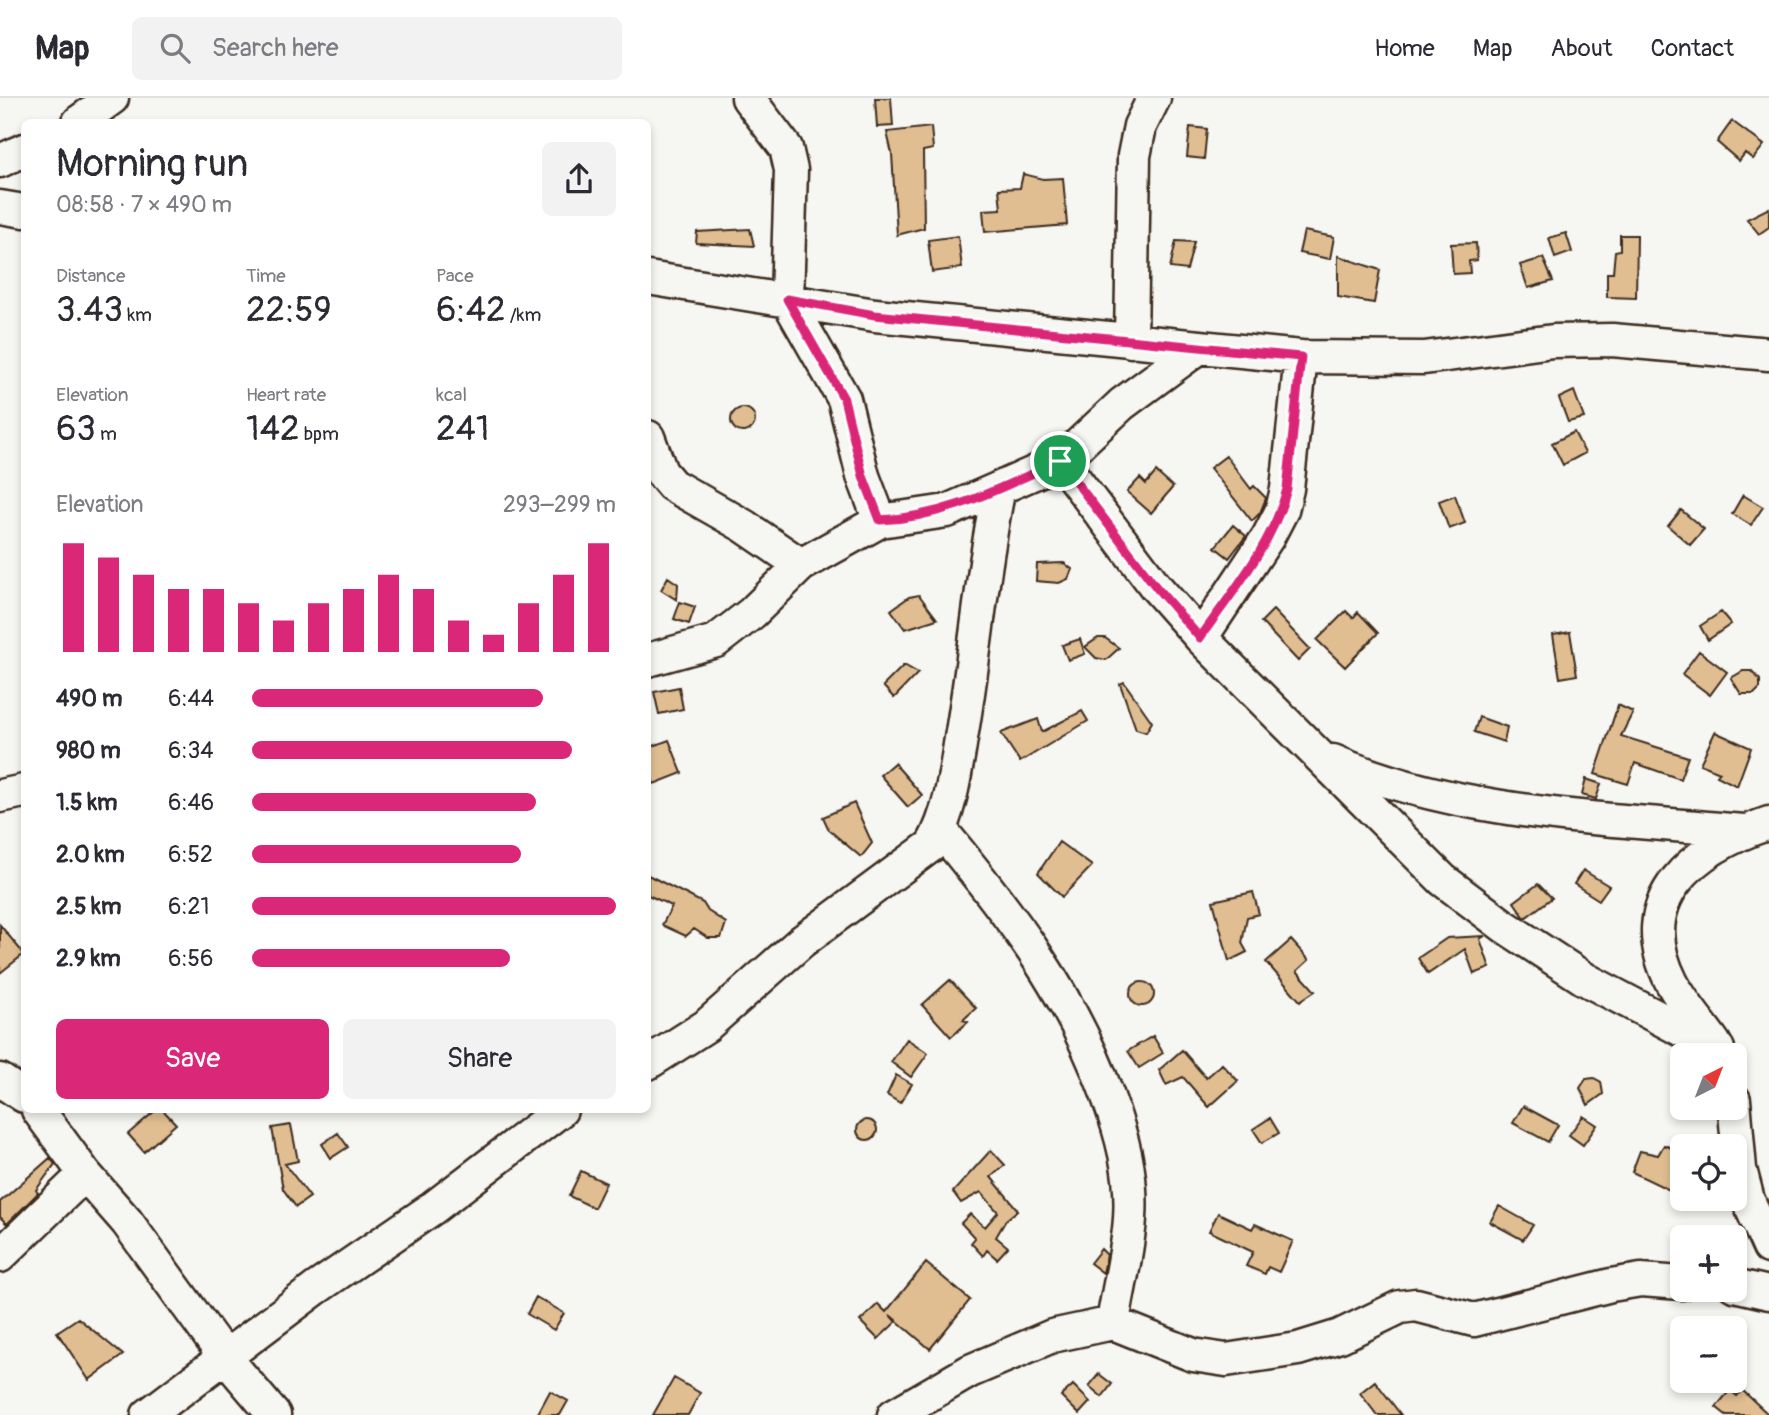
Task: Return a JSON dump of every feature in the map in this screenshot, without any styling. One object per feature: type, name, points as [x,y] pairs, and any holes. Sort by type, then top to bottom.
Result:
[{"type":"street","points":[[83,119],[112,98]]},
{"type":"street","points":[[748,98],[786,148],[791,170],[787,299],[844,399],[863,476],[880,520]]},
{"type":"street","points":[[1131,341],[1134,156],[1140,126],[1154,98]]},
{"type":"street","points":[[0,161],[21,151]]},
{"type":"street","points":[[0,207],[21,210]]},
{"type":"street","points":[[651,278],[875,315],[1301,357],[1424,358],[1553,341],[1612,340],[1769,354]]},
{"type":"street","points":[[651,659],[716,641],[752,614],[801,565],[880,520],[907,519],[947,511],[1060,461],[1122,404],[1198,348]]},
{"type":"street","points":[[1200,638],[1268,537],[1282,510],[1287,489],[1301,357]]},
{"type":"street","points":[[651,445],[661,472],[672,485],[744,526],[801,565]]},
{"type":"street","points":[[1060,461],[1149,578],[1200,638],[1443,880],[1504,926],[1585,979],[1703,1043]]},
{"type":"street","points":[[651,1061],[706,1026],[801,942],[923,853],[941,830],[963,727],[986,548],[999,488]]},
{"type":"street","points":[[1319,754],[1396,785],[1482,806],[1756,827]]},
{"type":"street","points":[[0,796],[21,792]]},
{"type":"street","points":[[1714,1043],[1672,983],[1656,928],[1662,901],[1677,879],[1706,852],[1756,827]]},
{"type":"street","points":[[941,830],[1012,917],[1052,976],[1078,1024],[1125,1143],[1130,1219],[1113,1323]]},
{"type":"street","points":[[0,1080],[21,1095]]},
{"type":"street","points":[[40,1113],[85,1174],[127,1222],[224,1356],[274,1415]]},
{"type":"street","points":[[148,1415],[315,1289],[402,1231],[557,1113]]},
{"type":"street","points":[[1736,1120],[1740,1169],[1748,1200],[1769,1247]]},
{"type":"street","points":[[0,1256],[85,1174]]},
{"type":"street","points":[[894,1415],[970,1371],[1052,1336],[1113,1323],[1193,1355],[1226,1360],[1309,1346],[1340,1336],[1400,1307],[1416,1305],[1474,1320],[1611,1285],[1641,1280],[1670,1282]]},
{"type":"street","points":[[1747,1288],[1769,1293]]},
{"type":"building","points":[[875,98],[891,98],[893,126],[877,127]]},
{"type":"building","points":[[1732,121],[1764,145],[1753,159],[1745,153],[1739,161],[1717,142]]},
{"type":"building","points":[[931,127],[933,149],[923,151],[924,228],[897,235],[892,154],[887,132]]},
{"type":"building","points":[[1190,127],[1207,129],[1204,159],[1187,157]]},
{"type":"building","points":[[1023,174],[1043,179],[1063,178],[1067,225],[985,232],[983,210],[1001,209],[999,189],[1020,188]]},
{"type":"building","points":[[1769,208],[1769,227],[1759,234],[1747,219]]},
{"type":"building","points":[[750,229],[754,246],[696,243],[697,232]]},
{"type":"building","points":[[1304,231],[1334,237],[1330,259],[1299,253]]},
{"type":"building","points":[[1566,233],[1572,252],[1555,258],[1549,238]]},
{"type":"building","points":[[1620,235],[1637,235],[1636,298],[1607,297],[1607,273],[1613,273],[1615,251],[1620,250]]},
{"type":"building","points":[[958,236],[962,268],[932,272],[928,240]]},
{"type":"building","points":[[1176,241],[1194,242],[1187,270],[1170,268]]},
{"type":"building","points":[[1476,243],[1477,260],[1469,261],[1470,273],[1453,274],[1451,244]]},
{"type":"building","points":[[1338,256],[1380,270],[1374,303],[1338,297]]},
{"type":"building","points":[[1543,258],[1553,281],[1528,288],[1520,265]]},
{"type":"building","points":[[1574,391],[1584,418],[1568,422],[1559,398]]},
{"type":"building","points":[[743,408],[751,412],[755,420],[751,428],[743,432],[735,428],[731,420],[735,412]]},
{"type":"building","points":[[1574,432],[1585,453],[1563,465],[1552,443]]},
{"type":"building","points":[[1226,456],[1251,489],[1254,486],[1266,498],[1260,513],[1252,521],[1210,468]]},
{"type":"building","points":[[1156,472],[1173,487],[1151,513],[1127,492],[1140,478],[1146,484]]},
{"type":"building","points":[[1455,495],[1465,523],[1449,529],[1439,501]]},
{"type":"building","points":[[1743,495],[1763,507],[1751,525],[1732,514]]},
{"type":"building","points":[[1681,510],[1704,529],[1690,545],[1668,526]]},
{"type":"building","points":[[1233,525],[1246,536],[1229,558],[1215,547]]},
{"type":"building","points":[[1064,563],[1072,569],[1068,579],[1059,583],[1036,581],[1037,564]]},
{"type":"building","points":[[668,577],[678,584],[677,600],[661,590]]},
{"type":"building","points":[[919,595],[937,619],[905,629],[891,610],[909,597]]},
{"type":"building","points":[[680,602],[695,607],[689,624],[674,619]]},
{"type":"building","points":[[1273,610],[1310,649],[1298,661],[1261,622]]},
{"type":"building","points":[[1346,611],[1353,618],[1358,612],[1378,633],[1345,667],[1317,640]]},
{"type":"building","points":[[1721,612],[1731,624],[1708,640],[1700,626]]},
{"type":"building","points":[[1570,632],[1577,675],[1560,678],[1553,635]]},
{"type":"building","points":[[1098,638],[1105,638],[1119,648],[1106,660],[1096,658],[1085,647]]},
{"type":"building","points":[[1080,639],[1085,654],[1068,660],[1062,645]]},
{"type":"building","points":[[1699,651],[1727,672],[1710,695],[1682,674]]},
{"type":"building","points":[[904,665],[918,673],[894,698],[883,686]]},
{"type":"building","points":[[1743,671],[1752,671],[1760,680],[1760,688],[1754,694],[1741,694],[1731,678]]},
{"type":"building","points":[[1124,682],[1152,722],[1146,732],[1136,729],[1120,684]]},
{"type":"building","points":[[679,687],[683,709],[659,714],[654,692]]},
{"type":"building","points":[[1618,705],[1633,712],[1621,736],[1688,757],[1680,779],[1635,763],[1628,784],[1595,774]]},
{"type":"building","points":[[1082,711],[1088,721],[1020,762],[1001,733],[1038,719],[1042,732]]},
{"type":"building","points":[[1479,717],[1507,727],[1504,742],[1474,732]]},
{"type":"building","points":[[1715,732],[1751,748],[1737,786],[1717,776],[1720,772],[1700,764]]},
{"type":"building","points":[[669,740],[682,773],[654,784],[651,776],[651,747]]},
{"type":"building","points":[[894,763],[922,795],[908,807],[880,775]]},
{"type":"building","points":[[1586,779],[1601,784],[1596,799],[1582,795]]},
{"type":"building","points":[[854,803],[872,843],[861,857],[829,830],[823,817]]},
{"type":"building","points":[[1059,842],[1092,866],[1062,897],[1038,873]]},
{"type":"building","points":[[1583,870],[1609,886],[1599,900],[1574,884]]},
{"type":"building","points":[[651,877],[703,903],[708,911],[726,923],[721,938],[708,938],[694,929],[686,936],[662,925],[672,906],[651,896]]},
{"type":"building","points":[[1538,884],[1552,898],[1525,918],[1514,902]]},
{"type":"building","points":[[1253,892],[1259,914],[1247,917],[1242,943],[1247,952],[1229,961],[1213,901]]},
{"type":"building","points":[[0,925],[21,950],[21,956],[0,973]]},
{"type":"building","points":[[1485,936],[1480,939],[1490,968],[1474,974],[1465,949],[1428,974],[1418,958],[1447,938]]},
{"type":"building","points":[[1291,940],[1309,960],[1297,971],[1315,991],[1300,1001],[1266,962]]},
{"type":"building","points":[[950,980],[976,1008],[963,1020],[968,1022],[951,1037],[922,1005]]},
{"type":"building","points":[[1142,982],[1151,985],[1154,994],[1151,1003],[1142,1006],[1133,1003],[1130,994],[1133,985]]},
{"type":"building","points":[[1153,1036],[1163,1053],[1139,1068],[1128,1051]]},
{"type":"building","points":[[907,1039],[928,1053],[911,1077],[891,1062]]},
{"type":"building","points":[[1182,1050],[1206,1078],[1222,1064],[1238,1081],[1209,1107],[1183,1077],[1166,1085],[1159,1070]]},
{"type":"building","points":[[896,1075],[912,1084],[900,1103],[887,1095]]},
{"type":"building","points":[[1594,1078],[1601,1082],[1603,1094],[1588,1105],[1580,1088],[1586,1079]]},
{"type":"building","points":[[1523,1106],[1558,1125],[1548,1142],[1513,1123]]},
{"type":"building","points":[[152,1113],[166,1113],[176,1124],[144,1152],[128,1134]]},
{"type":"building","points":[[1583,1116],[1597,1125],[1583,1145],[1569,1135]]},
{"type":"building","points":[[1270,1118],[1279,1133],[1262,1143],[1253,1129]]},
{"type":"building","points":[[867,1120],[874,1123],[877,1130],[874,1137],[867,1140],[860,1137],[857,1130],[860,1123]]},
{"type":"building","points":[[291,1125],[298,1161],[285,1164],[310,1197],[296,1207],[283,1189],[272,1128]]},
{"type":"building","points":[[338,1133],[348,1147],[331,1158],[322,1144]]},
{"type":"building","points":[[1664,1145],[1670,1147],[1670,1190],[1632,1172],[1640,1151],[1658,1155]]},
{"type":"building","points":[[991,1150],[1005,1165],[991,1177],[1018,1210],[1006,1220],[996,1237],[1008,1247],[997,1259],[987,1250],[983,1256],[971,1243],[975,1238],[961,1223],[970,1214],[985,1227],[998,1212],[981,1192],[961,1203],[953,1192]]},
{"type":"building","points":[[50,1158],[55,1164],[36,1190],[38,1193],[7,1224],[0,1217],[0,1202]]},
{"type":"building","points":[[581,1171],[606,1183],[594,1208],[569,1196]]},
{"type":"building","points":[[1499,1206],[1533,1225],[1523,1240],[1490,1222]]},
{"type":"building","points":[[1218,1213],[1252,1229],[1255,1224],[1293,1241],[1279,1272],[1268,1267],[1265,1274],[1246,1266],[1253,1252],[1209,1231]]},
{"type":"building","points":[[1101,1249],[1107,1255],[1103,1273],[1090,1263]]},
{"type":"building","points":[[926,1263],[970,1300],[930,1349],[890,1315],[896,1322],[878,1339],[860,1321],[878,1304],[886,1312]]},
{"type":"building","points":[[536,1297],[564,1313],[554,1330],[527,1314]]},
{"type":"building","points":[[78,1318],[123,1355],[89,1380],[57,1332]]},
{"type":"building","points":[[1099,1374],[1112,1384],[1102,1397],[1089,1386]]},
{"type":"building","points":[[674,1378],[700,1393],[688,1415],[653,1415]]},
{"type":"building","points":[[1375,1381],[1401,1415],[1377,1415],[1360,1393]]},
{"type":"building","points":[[1073,1385],[1090,1402],[1079,1414],[1061,1396]]},
{"type":"building","points":[[550,1391],[568,1401],[560,1415],[537,1415]]},
{"type":"building","points":[[1728,1393],[1737,1396],[1745,1393],[1769,1415],[1726,1415],[1716,1407]]},
{"type":"route","points":[[787,299],[875,315],[1301,357],[1287,489],[1282,510],[1268,537],[1200,638],[1156,587],[1060,461],[947,511],[907,519],[880,520],[863,476],[844,399],[787,299]]}]
